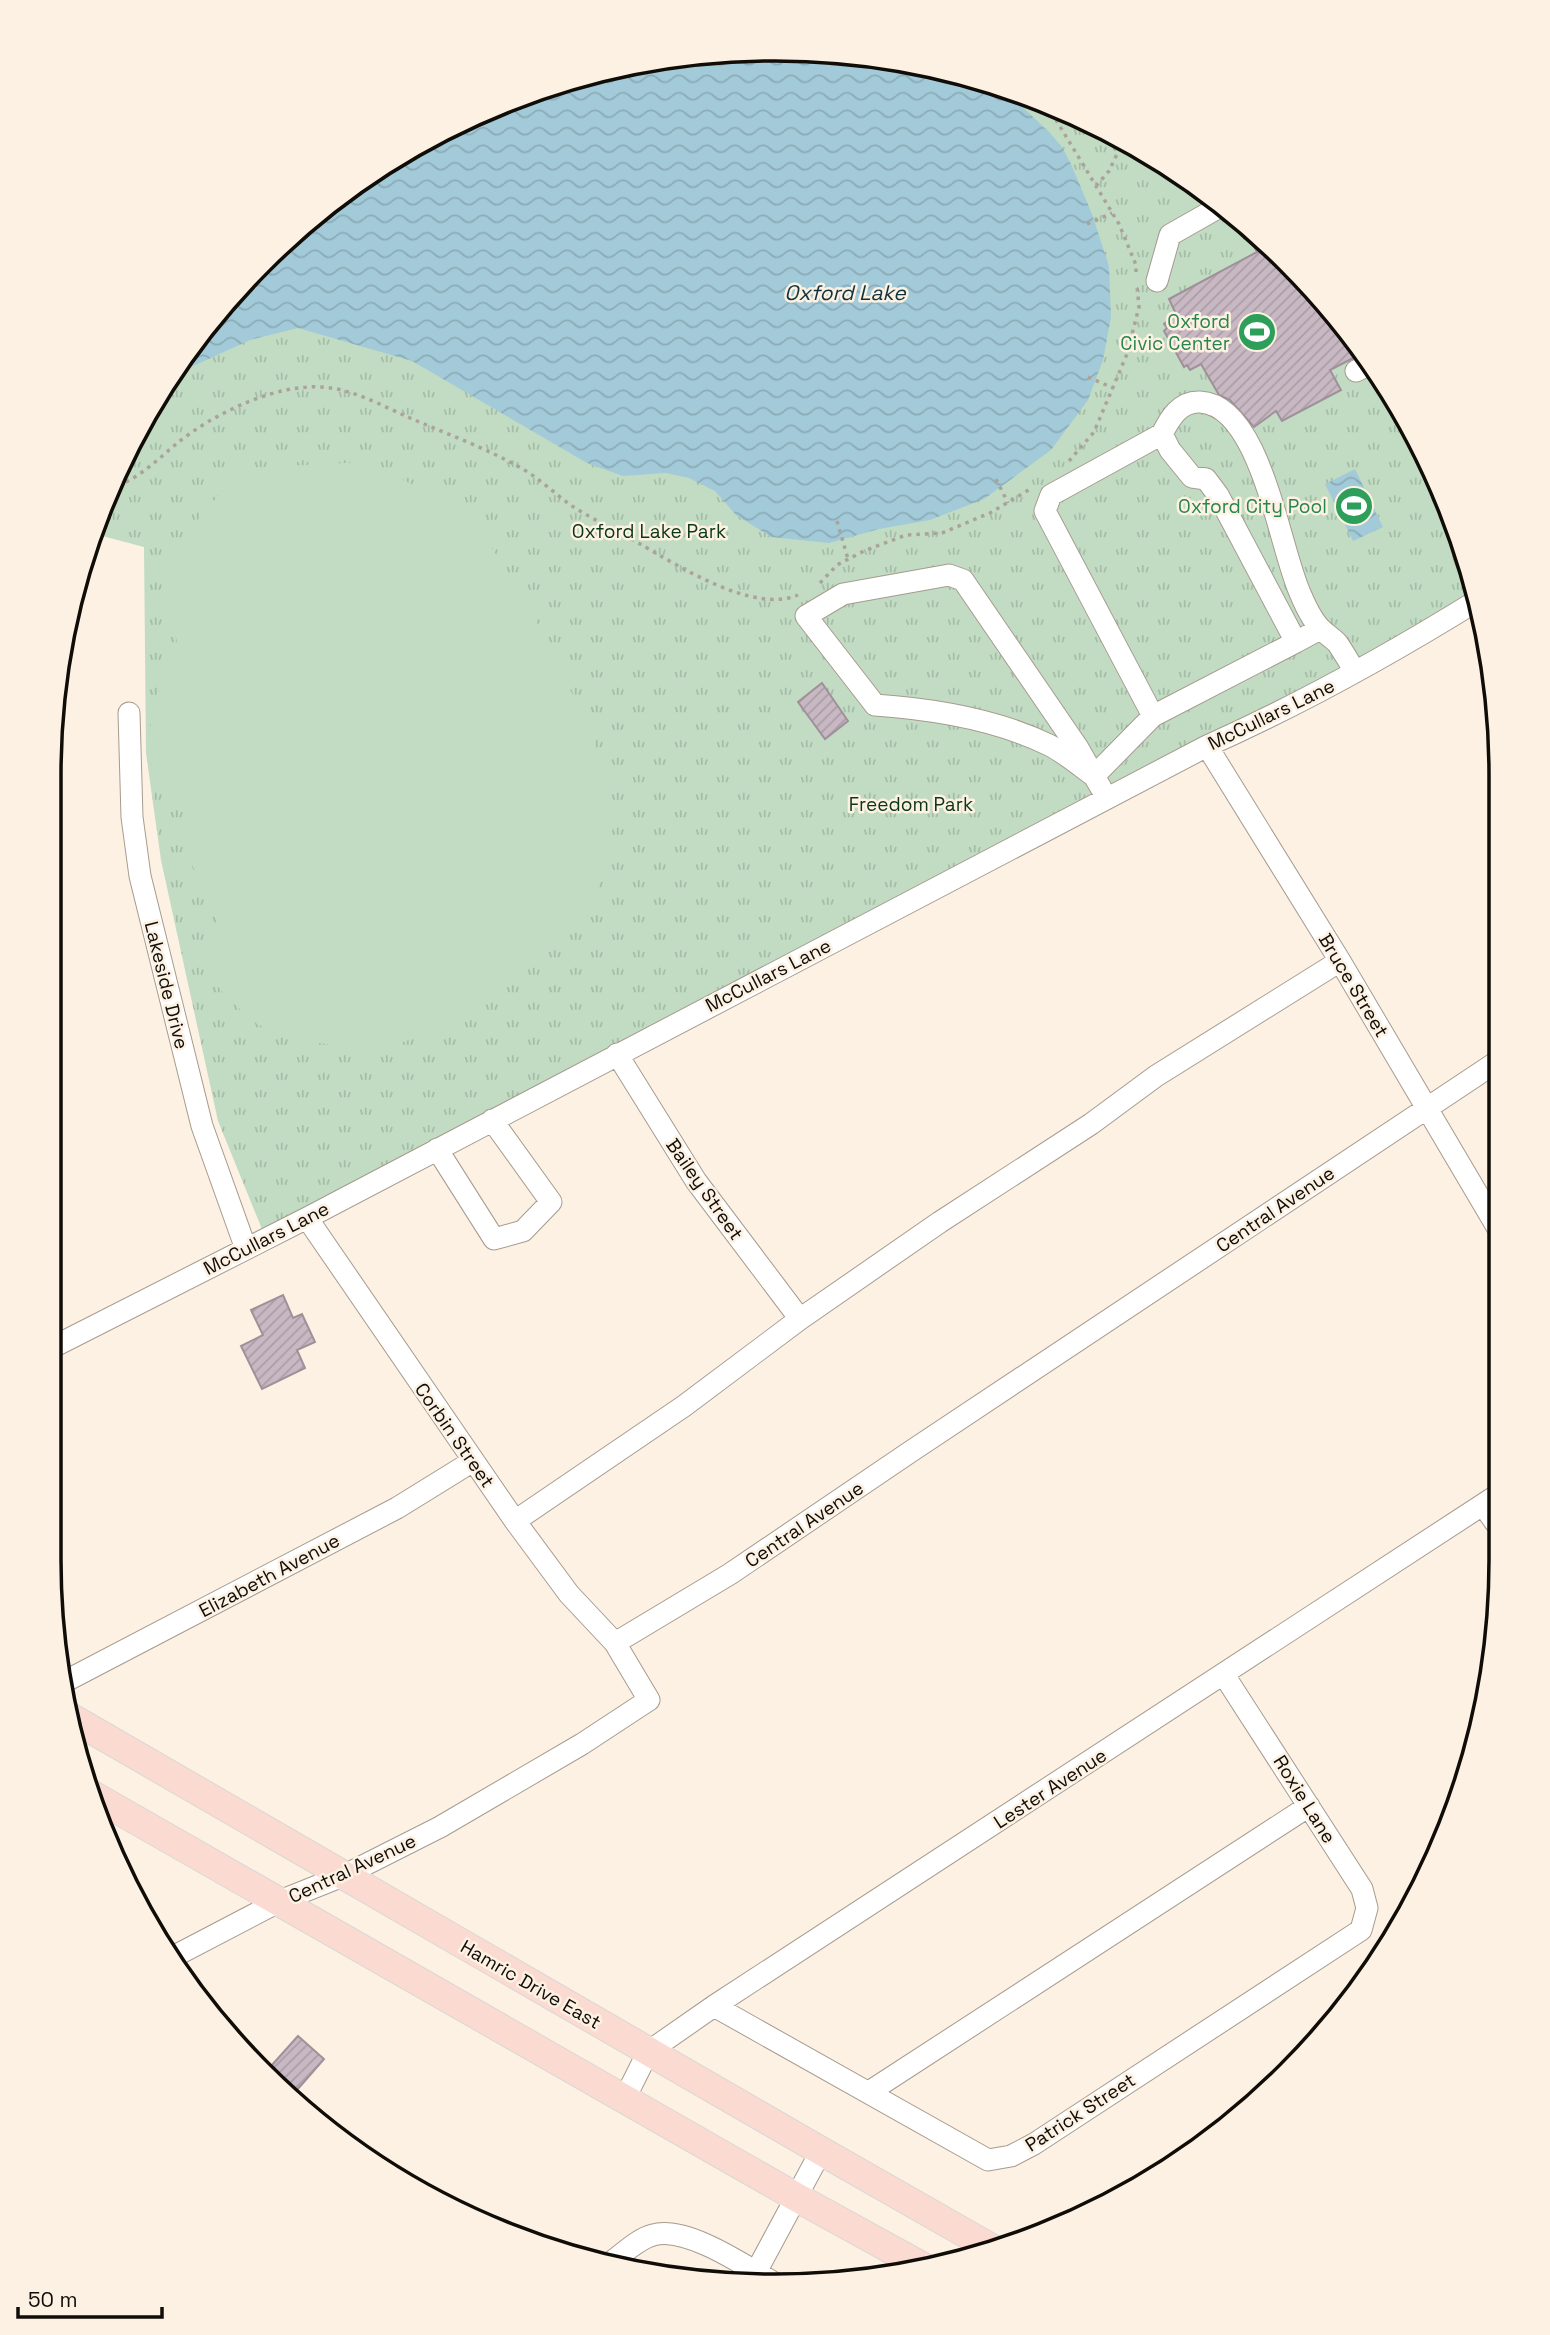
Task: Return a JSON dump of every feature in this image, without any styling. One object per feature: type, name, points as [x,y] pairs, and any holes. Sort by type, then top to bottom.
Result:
[{"type":"main road","name":"Hamric Drive East","points":[[81,1723],[982,2243]]},
{"type":"main road","points":[[104,1802],[911,2260]]},
{"type":"street","points":[[1157,281],[1170,234],[1212,211]]},
{"type":"street","points":[[1153,716],[1045,511],[1051,495],[1162,434],[1174,412],[1195,402],[1214,403],[1238,424],[1255,452],[1300,594],[1320,629],[1337,642],[1355,672]]},
{"type":"street","points":[[1162,434],[1170,450],[1192,477],[1206,479],[1218,495],[1296,642]]},
{"type":"street","points":[[1094,776],[1050,745],[1002,728],[931,709],[875,705],[806,616],[843,594],[949,575],[963,580],[1078,748],[1094,776],[1107,799]]},
{"type":"street","name":"McCullars Lane","points":[[61,1343],[306,1218],[1207,746],[1260,722],[1400,649],[1468,607]]},
{"type":"street","points":[[1094,776],[1153,716],[1320,629]]},
{"type":"street","name":"Lakeside Drive","points":[[129,713],[132,817],[140,877],[202,1126],[246,1249]]},
{"type":"street","name":"Bruce Street","points":[[1207,746],[1340,961],[1489,1213]]},
{"type":"street","points":[[515,1521],[684,1406],[800,1319],[940,1222],[1091,1124],[1156,1076],[1340,961]]},
{"type":"street","name":"Bailey Street","points":[[617,1054],[696,1181],[800,1319]]},
{"type":"street","name":"Central Avenue","points":[[180,1953],[280,1901],[345,1875],[452,1820],[582,1744],[649,1700],[615,1643],[762,1553],[1489,1067]]},
{"type":"street","points":[[438,1149],[494,1239],[523,1231],[551,1202],[492,1120]]},
{"type":"street","name":"Corbin Street","points":[[306,1218],[515,1521],[569,1594],[615,1643]]},
{"type":"street","name":"Elizabeth Avenue","points":[[71,1678],[397,1508],[474,1461]]},
{"type":"street","name":"Lester Avenue","points":[[625,2098],[648,2052],[714,2006],[1224,1675],[1489,1509]]},
{"type":"street","name":"Roxie Lane","points":[[1224,1675],[1362,1889],[1367,1908],[1361,1930]]},
{"type":"street","points":[[869,2092],[1309,1806]]},
{"type":"street","name":"Patrick Street","points":[[714,2006],[988,2160],[1011,2156],[1034,2144],[1361,1930]]},
{"type":"street","points":[[619,2256],[649,2236],[667,2232],[687,2236],[756,2272],[821,2151]]},
{"type":"path","points":[[1056,119],[1112,213],[1136,265],[1139,307],[1127,354],[1094,432],[1069,461]]},
{"type":"path","points":[[1096,186],[1108,172],[1117,154],[1115,148]]},
{"type":"path","points":[[1087,224],[1112,213]]},
{"type":"path","points":[[1088,377],[1113,388]]},
{"type":"path","points":[[125,481],[147,471],[177,443],[229,409],[275,393],[307,387],[331,388],[368,399],[524,469],[574,507],[688,573],[723,587],[771,600],[788,600],[806,592]]},
{"type":"path","points":[[996,479],[1008,503]]},
{"type":"path","points":[[814,589],[837,565],[864,551],[905,535],[942,533],[990,513],[1038,483]]},
{"type":"path","points":[[837,521],[848,559]]},
{"type":"green space","name":"Oxford Lake Park","points":[[775,61],[822,63],[914,75],[1004,99],[1048,116],[1132,157],[1210,209],[1246,238],[1312,304],[1368,378],[1393,418],[1434,502],[1451,546],[1468,605],[266,1239],[218,1121],[161,860],[146,753],[144,547],[103,536],[135,459],[157,418],[209,340],[238,304],[304,238],[340,209],[418,157],[459,135],[546,99],[636,75],[682,67]]},
{"type":"green space","points":[[365,462],[468,511],[528,604],[582,714],[606,775],[613,822],[609,864],[576,922],[507,983],[456,1017],[418,1037],[382,1049],[292,1039],[257,1024],[205,973],[205,954],[217,926],[215,911],[192,865],[186,836],[188,808],[178,804],[164,791],[146,753],[155,698],[180,657],[161,563],[242,468]]},
{"type":"water","name":"Oxford Lake","points":[[775,61],[868,67],[960,86],[1021,106],[1062,147],[1092,214],[1109,266],[1111,317],[1103,360],[1088,400],[1051,450],[984,499],[930,520],[879,529],[829,543],[771,537],[736,515],[715,491],[689,478],[666,473],[623,476],[587,463],[412,361],[298,328],[250,340],[189,368],[238,304],[304,238],[378,182],[418,157],[459,135],[546,99],[636,75],[728,63]]},
{"type":"water","name":"Oxford City Pool","points":[[1355,469],[1383,527],[1353,541],[1325,484]]},
{"type":"building","name":"Oxford Civic Center","points":[[1253,245],[1312,304],[1354,358],[1330,370],[1341,390],[1282,421],[1276,411],[1254,427],[1230,400],[1219,395],[1201,364],[1190,370],[1187,365],[1184,367],[1164,331],[1167,328],[1164,324],[1176,314],[1169,299],[1257,252]]},
{"type":"building","points":[[822,683],[848,721],[825,739],[798,702]]},
{"type":"building","points":[[283,1295],[293,1318],[302,1314],[315,1342],[297,1350],[305,1368],[262,1389],[241,1346],[263,1335],[251,1310]]},
{"type":"building","points":[[298,2036],[324,2059],[297,2090],[271,2066]]},
{"type":"place","name":"Oxford Civic Center","points":[[1257,332]]},
{"type":"place","name":"Oxford City Pool","points":[[1354,506]]},
{"type":"park label","name":"Freedom Park","points":[[911,804]]}]
